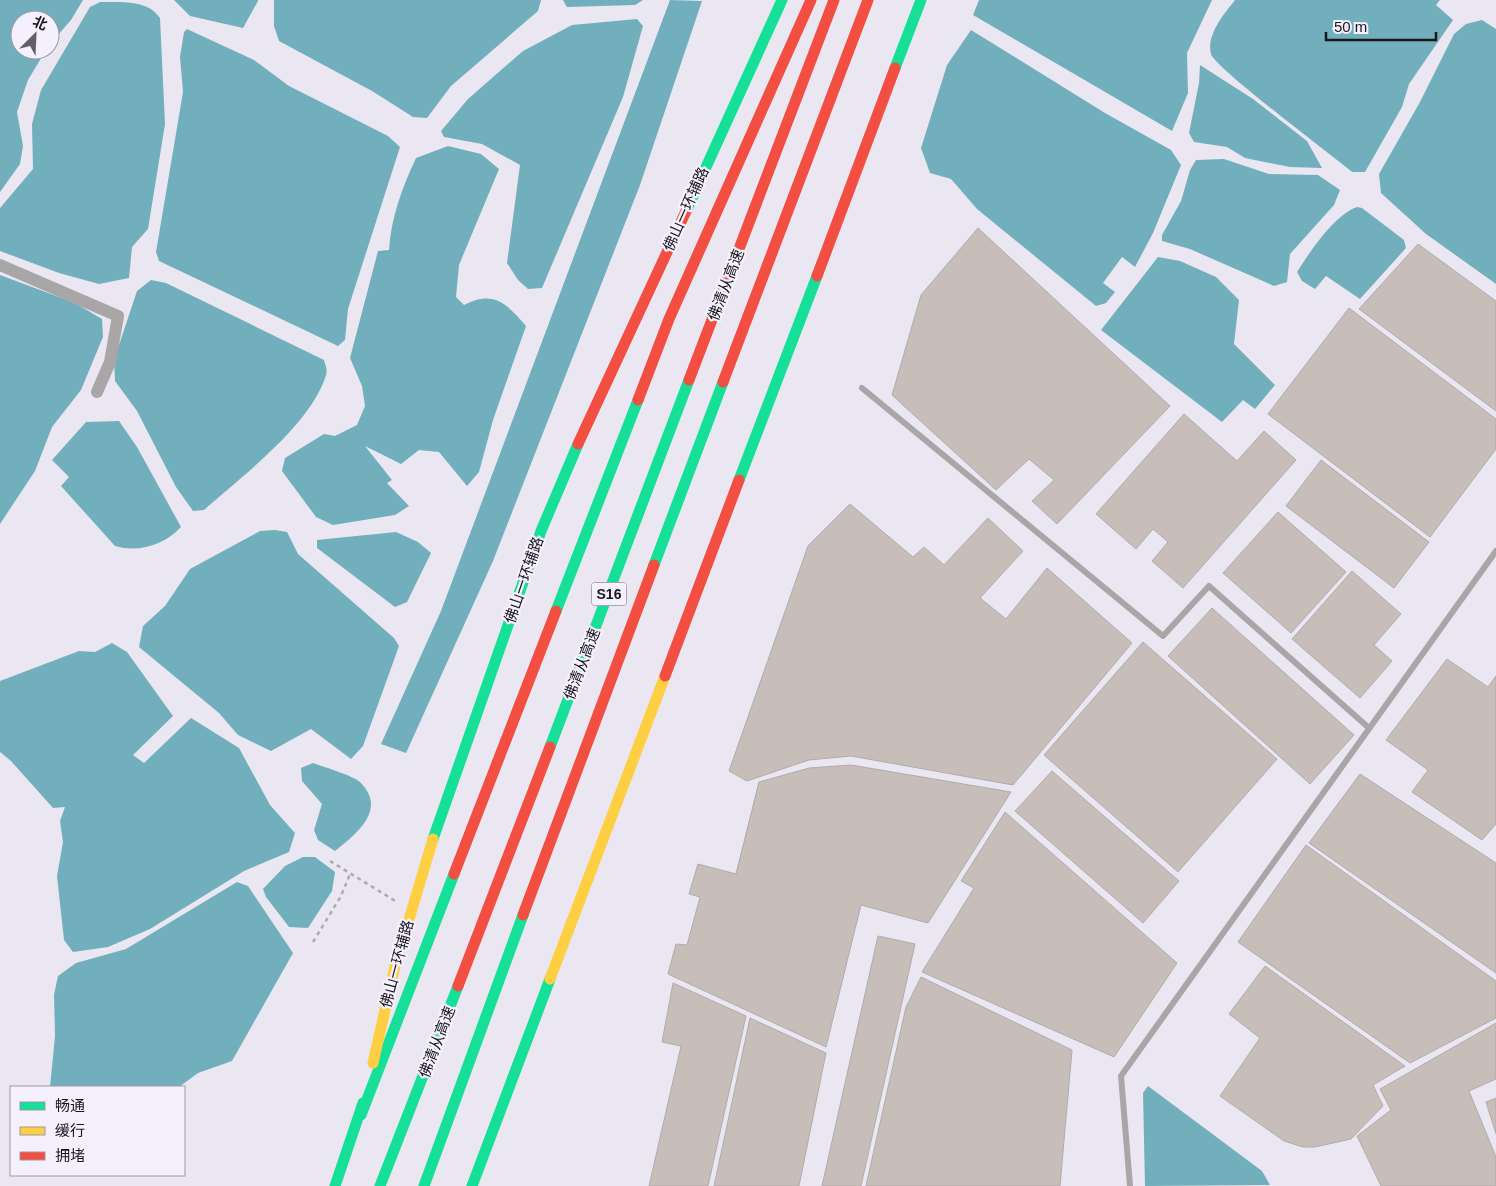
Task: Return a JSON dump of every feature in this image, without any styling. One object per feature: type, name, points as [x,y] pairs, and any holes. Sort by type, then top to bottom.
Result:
[{"type":"main road","name":"佛山一环辅路","points":[[336,1186],[361,1115],[395,966],[430,844],[541,531],[586,424],[636,322],[782,0]]},
{"type":"main road","points":[[361,1115],[669,319],[811,0]]},
{"type":"main road","name":"佛清从高速","points":[[380,1186],[491,903],[834,0]]},
{"type":"main road","name":"佛清从高速","points":[[424,1186],[576,768],[868,0]]},
{"type":"main road","points":[[472,1186],[921,0]]},
{"type":"street","points":[[0,265],[118,316],[110,362],[97,392]]},
{"type":"lane","points":[[862,388],[1163,636],[1209,586],[1369,728]]},
{"type":"lane","points":[[1130,1186],[1121,1076],[1496,550]]},
{"type":"path","points":[[330,861],[411,910]]},
{"type":"path","points":[[313,942],[341,896],[350,874]]},
{"type":"water","points":[[0,0],[83,0],[71,20],[60,33],[60,10],[10,10],[10,60],[40,60],[28,80],[17,112],[23,146],[20,164],[0,192]]},
{"type":"water","points":[[174,0],[258,1],[243,28],[190,16]]},
{"type":"water","points":[[274,0],[541,0],[538,11],[451,86],[427,118],[413,117],[372,91],[279,41],[274,26]]},
{"type":"water","points":[[563,0],[643,0],[635,5],[567,7]]},
{"type":"water","points":[[670,0],[702,1],[640,185],[493,561],[406,753],[381,744],[441,611]]},
{"type":"water","points":[[979,0],[1212,0],[1187,53],[1188,93],[1172,131],[973,15]]},
{"type":"water","points":[[1235,0],[1440,0],[1436,5],[1453,20],[1409,84],[1402,107],[1365,172],[1352,172],[1252,93],[1217,62],[1211,54],[1210,47],[1213,32]]},
{"type":"water","points":[[100,2],[134,3],[149,8],[160,18],[165,124],[148,229],[132,247],[129,278],[99,284],[59,273],[0,251],[0,208],[33,169],[32,124],[41,90],[90,7]]},
{"type":"water","points":[[637,19],[643,26],[623,97],[542,288],[528,289],[518,280],[507,263],[520,165],[482,144],[444,137],[441,131],[468,99],[523,51],[572,25]]},
{"type":"water","points":[[1482,20],[1496,29],[1496,284],[1426,234],[1381,193],[1379,174],[1420,102],[1454,34],[1466,24]]},
{"type":"water","points":[[187,29],[254,60],[289,86],[388,136],[400,147],[348,309],[345,340],[338,346],[159,261],[156,252],[183,92],[180,57],[184,32]]},
{"type":"water","points":[[971,30],[1105,113],[1171,150],[1181,165],[1153,233],[1135,267],[1122,257],[1103,283],[1115,292],[1106,303],[1096,306],[977,209],[951,179],[930,173],[921,148],[947,65]]},
{"type":"water","points":[[1200,65],[1253,99],[1307,141],[1322,168],[1290,167],[1245,158],[1227,147],[1194,142],[1189,133],[1199,83]]},
{"type":"water","points":[[448,146],[481,154],[499,169],[459,265],[456,297],[464,305],[484,299],[499,301],[506,305],[526,326],[493,420],[479,472],[467,486],[439,452],[419,450],[401,464],[365,446],[392,480],[387,483],[409,506],[395,515],[333,525],[316,517],[282,471],[285,458],[324,434],[335,436],[357,425],[365,406],[362,386],[350,358],[378,251],[389,250],[392,226],[398,203],[416,158]]},
{"type":"water","points":[[1224,159],[1269,174],[1318,175],[1340,190],[1334,205],[1290,254],[1287,282],[1274,286],[1190,249],[1162,241],[1162,235],[1181,201],[1190,170],[1196,160]]},
{"type":"water","points":[[1357,207],[1362,208],[1404,240],[1406,248],[1360,299],[1326,276],[1315,289],[1302,281],[1297,272],[1316,245],[1331,226],[1348,211]]},
{"type":"water","points":[[1158,257],[1180,261],[1216,277],[1239,300],[1234,344],[1275,385],[1255,409],[1243,400],[1222,422],[1101,330]]},
{"type":"water","points":[[0,275],[75,303],[102,319],[103,337],[81,390],[52,427],[35,471],[0,524]]},
{"type":"water","points":[[151,280],[166,283],[324,360],[327,371],[318,394],[291,431],[255,466],[204,510],[193,511],[176,487],[137,411],[115,381],[114,360],[137,291]]},
{"type":"water","points":[[119,421],[137,447],[181,527],[167,539],[142,548],[133,549],[115,546],[61,486],[69,477],[52,460],[86,422]]},
{"type":"water","points":[[275,530],[287,532],[298,554],[394,638],[399,646],[363,746],[351,759],[311,729],[271,751],[238,735],[219,713],[139,647],[143,626],[165,606],[190,569],[260,531]]},
{"type":"water","points":[[396,532],[418,542],[431,553],[407,602],[395,607],[317,548],[317,540]]},
{"type":"water","points":[[112,643],[127,652],[173,716],[133,755],[144,763],[191,718],[239,748],[270,805],[295,833],[289,852],[244,871],[150,929],[108,947],[73,952],[64,940],[57,876],[63,842],[60,821],[65,807],[53,808],[11,761],[0,752],[0,681],[79,651],[95,652]]},
{"type":"water","points":[[313,763],[356,779],[368,792],[371,802],[370,812],[366,821],[352,837],[335,851],[318,840],[314,830],[322,804],[302,781],[301,768]]},
{"type":"water","points":[[303,857],[315,857],[335,872],[332,891],[308,928],[289,927],[266,897],[263,889],[285,866]]},
{"type":"water","points":[[237,882],[248,886],[293,953],[232,1061],[198,1073],[180,1086],[50,1086],[55,1036],[54,995],[58,976],[76,963],[126,949]]},
{"type":"water","points":[[1148,1086],[1262,1171],[1270,1185],[1145,1186],[1143,1093]]},
{"type":"building","points":[[978,228],[1170,406],[1057,524],[1032,501],[1054,480],[1029,459],[996,490],[892,395],[921,295]]},
{"type":"building","points":[[1418,244],[1496,301],[1496,411],[1359,309]]},
{"type":"building","points":[[1349,308],[1496,419],[1496,449],[1430,537],[1268,414]]},
{"type":"building","points":[[1184,414],[1237,461],[1264,431],[1296,460],[1183,588],[1152,561],[1168,542],[1153,529],[1136,549],[1096,514]]},
{"type":"building","points":[[1321,460],[1429,542],[1394,588],[1286,506]]},
{"type":"building","points":[[850,504],[913,557],[924,547],[944,565],[988,518],[1023,551],[980,598],[1006,619],[1047,568],[1132,643],[1013,785],[851,756],[809,760],[747,781],[729,771],[808,546]]},
{"type":"building","points":[[1278,512],[1346,572],[1291,633],[1223,573]]},
{"type":"building","points":[[1352,571],[1401,614],[1374,645],[1392,661],[1360,698],[1292,639]]},
{"type":"building","points":[[1212,608],[1354,735],[1310,784],[1168,656]]},
{"type":"building","points":[[1143,642],[1277,759],[1178,872],[1044,755]]},
{"type":"building","points":[[1447,659],[1488,687],[1496,676],[1496,824],[1482,840],[1412,792],[1428,770],[1386,740]]},
{"type":"building","points":[[851,765],[1011,792],[928,923],[861,905],[826,1047],[668,974],[676,944],[687,945],[700,897],[689,894],[698,864],[736,874],[759,782],[809,768]]},
{"type":"building","points":[[1052,771],[1179,881],[1143,923],[1015,811]]},
{"type":"building","points":[[1360,774],[1496,863],[1496,973],[1309,843]]},
{"type":"building","points":[[1005,812],[1177,963],[1114,1057],[922,972],[974,888],[961,881]]},
{"type":"building","points":[[1306,845],[1496,981],[1496,1018],[1410,1063],[1238,942]]},
{"type":"building","points":[[878,936],[915,944],[861,1186],[822,1186]]},
{"type":"building","points":[[1265,966],[1405,1066],[1373,1085],[1383,1106],[1351,1139],[1315,1147],[1303,1147],[1284,1141],[1220,1096],[1260,1038],[1229,1014]]},
{"type":"building","points":[[921,977],[1072,1050],[1060,1186],[866,1186],[906,1007]]},
{"type":"building","points":[[673,983],[746,1016],[708,1186],[649,1186],[681,1046],[662,1042]]},
{"type":"building","points":[[750,1018],[826,1053],[799,1186],[714,1186]]},
{"type":"building","points":[[1496,1023],[1496,1079],[1469,1091],[1496,1157],[1496,1186],[1381,1186],[1357,1136],[1391,1110],[1380,1089]]},
{"type":"building","points":[[1496,1098],[1496,1134],[1486,1102]]},
{"type":"traffic: fast","points":[[687,209],[782,0]]},
{"type":"traffic: fast","points":[[895,68],[921,0]]},
{"type":"traffic: fast","points":[[739,480],[817,276]]},
{"type":"traffic: fast","points":[[550,747],[689,380]]},
{"type":"traffic: fast","points":[[654,565],[723,382]]},
{"type":"traffic: fast","points":[[556,611],[638,400]]},
{"type":"traffic: fast","points":[[433,839],[541,531],[578,444]]},
{"type":"traffic: fast","points":[[361,1115],[454,874]]},
{"type":"traffic: fast","points":[[424,1186],[523,915]]},
{"type":"traffic: fast","points":[[472,1186],[550,979]]},
{"type":"traffic: fast","points":[[380,1186],[458,986]]},
{"type":"traffic: fast","points":[[335,1186],[363,1103]]},
{"type":"traffic: slow","points":[[550,979],[665,676]]},
{"type":"traffic: slow","points":[[373,1063],[395,966],[433,839]]},
{"type":"traffic: jam","points":[[638,400],[669,319],[811,0]]},
{"type":"traffic: jam","points":[[689,380],[834,0]]},
{"type":"traffic: jam","points":[[723,382],[868,0]]},
{"type":"traffic: jam","points":[[817,276],[895,68]]},
{"type":"traffic: jam","points":[[578,444],[687,209]]},
{"type":"traffic: jam","points":[[665,676],[739,480]]},
{"type":"traffic: jam","points":[[523,915],[654,565]]},
{"type":"traffic: jam","points":[[454,874],[556,611]]},
{"type":"traffic: jam","points":[[458,986],[550,747]]}]
